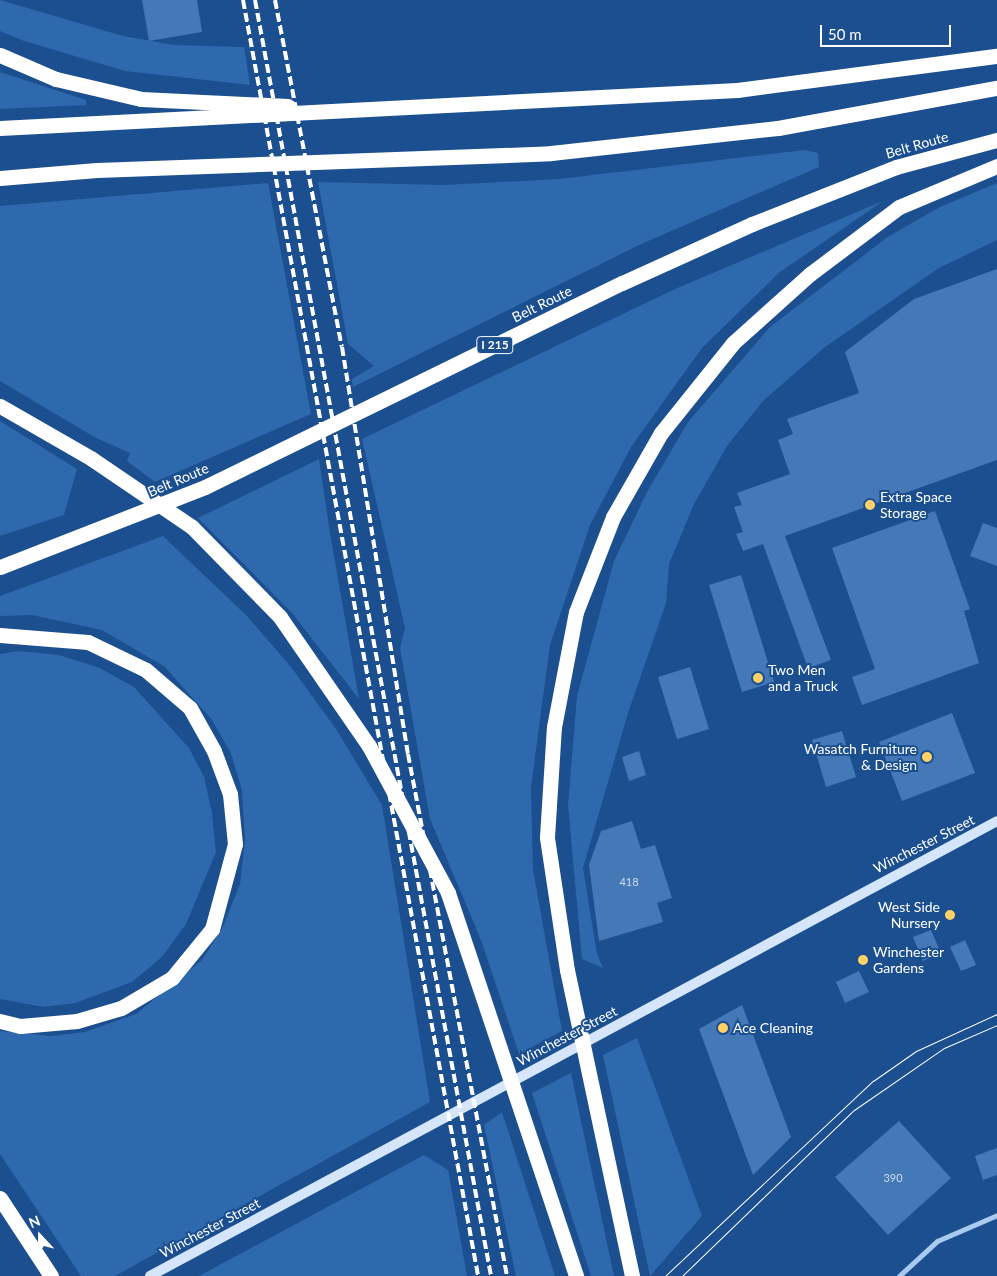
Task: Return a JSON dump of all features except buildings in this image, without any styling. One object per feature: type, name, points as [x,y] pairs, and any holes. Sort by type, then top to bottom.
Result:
[{"type":"highway","points":[[0,55],[56,79],[141,99],[204,105],[419,107]]},
{"type":"highway","points":[[0,128],[737,90],[997,56]]},
{"type":"highway","points":[[0,178],[97,170],[551,153],[778,128],[997,88]]},
{"type":"highway","name":"Belt Route","points":[[0,567],[205,487],[613,287],[752,224],[896,167],[997,140]]},
{"type":"highway","points":[[632,1276],[567,970],[548,837],[554,727],[576,612],[613,518],[661,433],[732,343],[810,274],[899,207],[997,166]]},
{"type":"highway","points":[[0,406],[92,459],[192,527],[273,610],[369,746],[448,894],[576,1276]]},
{"type":"highway","points":[[0,635],[88,642],[146,670],[190,708],[214,751],[230,794],[234,844],[212,930],[172,978],[121,1008],[77,1021],[20,1026],[0,1020]]},
{"type":"highway","points":[[0,1198],[51,1276]]},
{"type":"main road","name":"Winchester Street","points":[[150,1276],[997,821]]},
{"type":"street","points":[[899,1276],[937,1241],[997,1215]]},
{"type":"shaded area","points":[[0,0],[123,36],[174,45],[244,47],[250,85],[125,71],[24,41],[0,31]]},
{"type":"shaded area","points":[[0,72],[86,100],[86,105],[0,109]]},
{"type":"shaded area","points":[[805,150],[818,153],[819,167],[639,245],[353,387],[352,379],[374,366],[348,344],[318,182],[443,185],[559,179]]},
{"type":"shaded area","points":[[268,183],[311,414],[155,482],[127,461],[130,453],[96,438],[0,381],[0,206]]},
{"type":"shaded area","points":[[997,183],[997,240],[939,268],[825,347],[763,401],[727,446],[694,504],[669,564],[666,603],[628,713],[583,868],[597,954],[603,968],[582,959],[568,805],[577,696],[614,561],[647,492],[688,422],[770,327],[889,236],[940,207]]},
{"type":"shaded area","points":[[883,201],[780,272],[702,348],[631,447],[590,525],[550,645],[531,787],[533,870],[562,1031],[519,1054],[481,940],[430,819],[400,648],[405,628],[362,439],[675,289]]},
{"type":"shaded area","points":[[0,421],[77,469],[64,515],[0,536]]},
{"type":"shaded area","points":[[319,459],[359,699],[292,613],[198,518]]},
{"type":"shaded area","points":[[163,536],[247,616],[291,667],[336,729],[382,805],[430,1102],[115,1276],[81,1276],[0,1154],[0,1031],[50,1036],[85,1032],[136,1014],[202,960],[222,929],[240,884],[245,841],[242,791],[231,753],[212,720],[165,667],[102,630],[32,615],[0,616],[0,596]]},
{"type":"shaded area","points":[[19,651],[59,655],[100,668],[134,687],[189,748],[204,777],[212,813],[216,852],[186,924],[162,957],[132,982],[75,1003],[43,1007],[0,999],[0,654]]},
{"type":"shaded area","points":[[637,1038],[702,1216],[650,1276],[603,1055]]},
{"type":"shaded area","points":[[571,1073],[614,1276],[591,1276],[532,1093]]},
{"type":"shaded area","points":[[502,1112],[555,1276],[516,1276],[484,1125]]},
{"type":"shaded area","points":[[424,1155],[448,1170],[467,1276],[199,1276]]},
{"type":"tram line","points":[[665,1276],[873,1081],[916,1051],[997,1014]]},
{"type":"tram line","points":[[682,1276],[854,1110],[944,1048],[997,1025]]},
{"type":"railway","points":[[243,0],[478,1276]]},
{"type":"railway","points":[[255,0],[491,1276]]},
{"type":"railway","points":[[275,0],[342,347],[408,754],[507,1276]]},
{"type":"place","name":"Extra Space Storage","points":[[870,505]]},
{"type":"place","name":"Two Men and a Truck","points":[[758,678]]},
{"type":"place","name":"Wasatch Furniture & Design","points":[[927,757]]},
{"type":"place","name":"West Side Nursery","points":[[950,915]]},
{"type":"place","name":"Winchester Gardens","points":[[863,960]]},
{"type":"place","name":"Ace Cleaning","points":[[723,1028]]}]
